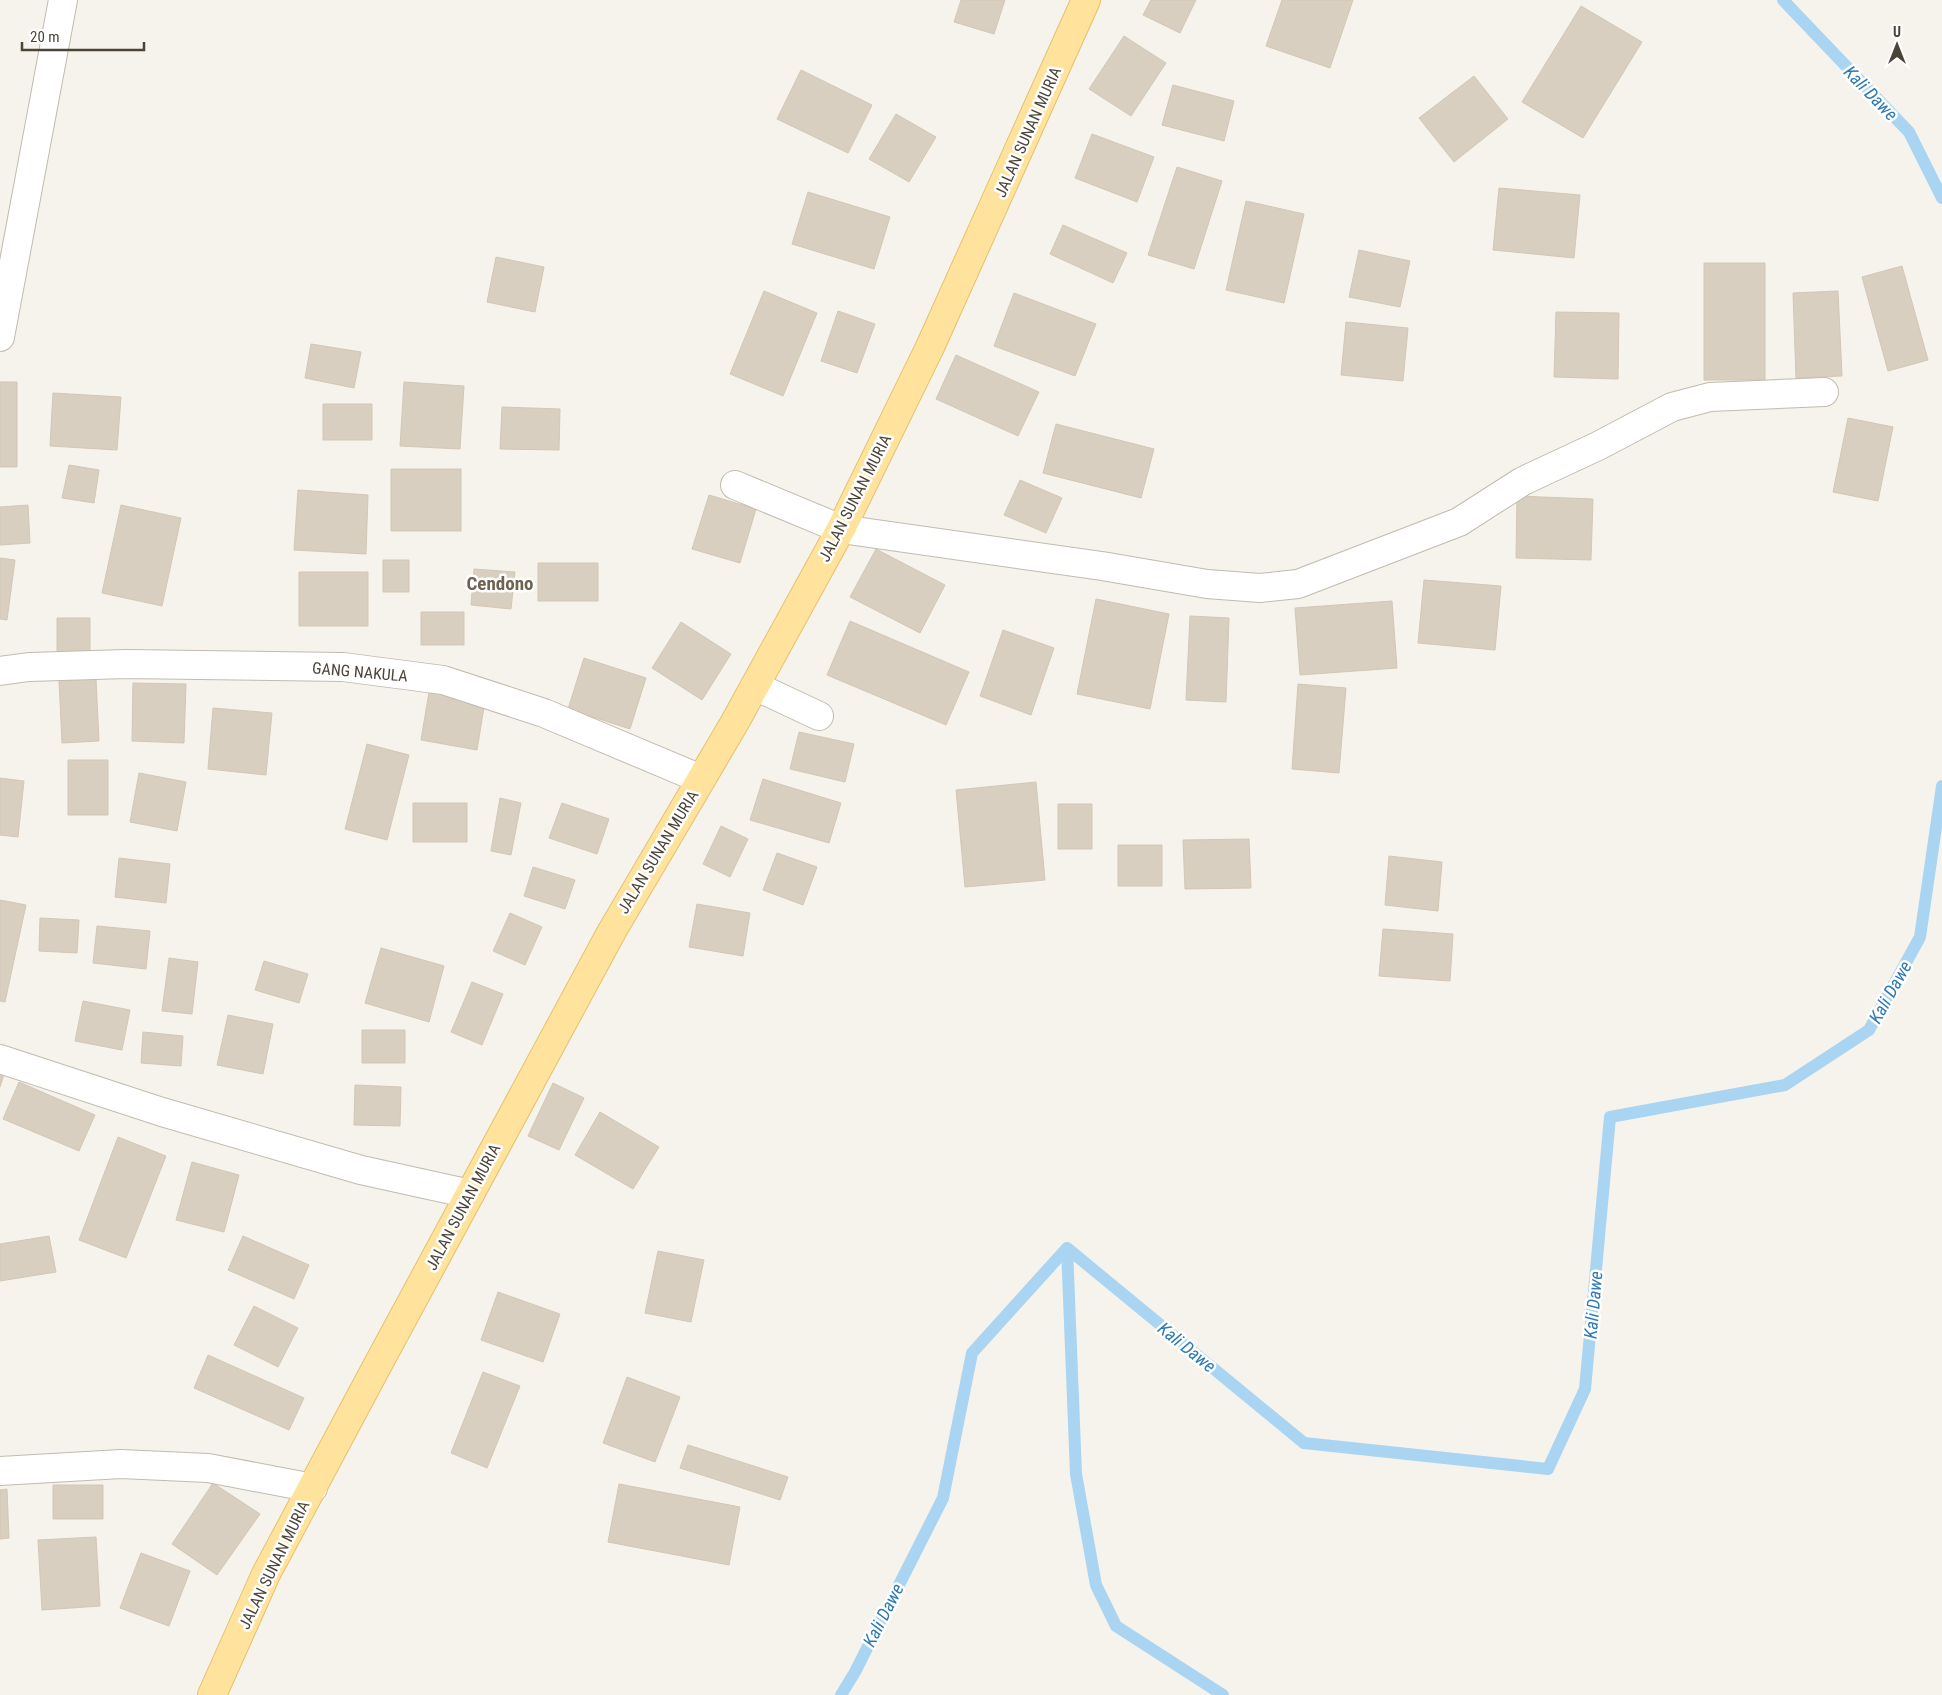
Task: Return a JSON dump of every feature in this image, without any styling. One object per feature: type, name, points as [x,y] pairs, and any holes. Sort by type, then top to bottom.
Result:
[{"type":"main road","name":"JALAN SUNAN MURIA","points":[[212,1695],[266,1574],[470,1194],[612,931],[755,686],[841,529],[934,338],[1086,0]]},
{"type":"street","points":[[0,337],[63,0]]},
{"type":"street","points":[[735,485],[841,529],[1102,566],[1207,584],[1260,588],[1298,584],[1459,522],[1523,481],[1598,446],[1672,407],[1710,397],[1824,392]]},
{"type":"street","name":"GANG NAKULA","points":[[0,671],[29,667],[126,664],[343,667],[443,680],[544,713],[702,779]]},
{"type":"street","points":[[755,686],[819,716]]},
{"type":"street","points":[[0,1059],[162,1112],[361,1170],[470,1194]]},
{"type":"street","points":[[0,1472],[121,1464],[208,1468],[313,1488]]},
{"type":"building","points":[[961,0],[1005,0],[994,34],[954,22]]},
{"type":"building","points":[[1151,0],[1196,0],[1180,33],[1143,15]]},
{"type":"building","points":[[1282,0],[1353,0],[1330,68],[1266,46]]},
{"type":"building","points":[[1581,6],[1642,42],[1583,138],[1522,102]]},
{"type":"building","points":[[1124,36],[1166,63],[1131,116],[1089,89]]},
{"type":"building","points":[[801,70],[872,105],[848,153],[777,119]]},
{"type":"building","points":[[1474,76],[1508,119],[1454,162],[1419,118]]},
{"type":"building","points":[[1173,85],[1234,101],[1224,141],[1162,125]]},
{"type":"building","points":[[896,114],[936,137],[909,182],[869,159]]},
{"type":"building","points":[[1092,134],[1154,157],[1137,202],[1075,178]]},
{"type":"building","points":[[1177,167],[1222,181],[1194,269],[1148,255]]},
{"type":"building","points":[[1499,188],[1580,195],[1574,258],[1493,250]]},
{"type":"building","points":[[808,192],[890,217],[874,269],[792,244]]},
{"type":"building","points":[[1246,201],[1304,214],[1284,303],[1226,290]]},
{"type":"building","points":[[1063,225],[1127,253],[1113,283],[1050,254]]},
{"type":"building","points":[[1359,250],[1410,261],[1400,307],[1349,297]]},
{"type":"building","points":[[496,257],[544,267],[535,312],[487,302]]},
{"type":"building","points":[[1704,263],[1765,263],[1765,380],[1704,380]]},
{"type":"building","points":[[1902,266],[1928,360],[1888,371],[1862,277]]},
{"type":"building","points":[[764,291],[817,313],[783,396],[730,374]]},
{"type":"building","points":[[1838,291],[1842,376],[1796,378],[1793,293]]},
{"type":"building","points":[[1014,293],[1096,324],[1075,376],[994,346]]},
{"type":"building","points":[[838,311],[875,324],[857,373],[821,361]]},
{"type":"building","points":[[1556,312],[1619,313],[1618,379],[1554,377]]},
{"type":"building","points":[[1346,322],[1408,328],[1403,381],[1341,375]]},
{"type":"building","points":[[311,344],[361,352],[354,388],[305,378]]},
{"type":"building","points":[[956,355],[1039,392],[1018,436],[936,399]]},
{"type":"building","points":[[0,382],[17,382],[17,467],[0,467]]},
{"type":"building","points":[[404,382],[464,386],[460,449],[400,446]]},
{"type":"building","points":[[53,393],[121,397],[117,450],[50,446]]},
{"type":"building","points":[[323,404],[372,404],[372,440],[323,440]]},
{"type":"building","points":[[502,407],[560,409],[559,450],[500,449]]},
{"type":"building","points":[[1848,418],[1893,427],[1878,501],[1833,492]]},
{"type":"building","points":[[1056,424],[1154,449],[1141,498],[1043,473]]},
{"type":"building","points":[[69,465],[99,470],[94,503],[62,498]]},
{"type":"building","points":[[391,469],[461,469],[461,531],[391,531]]},
{"type":"building","points":[[1020,480],[1062,498],[1046,533],[1004,515]]},
{"type":"building","points":[[298,490],[368,495],[366,554],[294,550]]},
{"type":"building","points":[[709,495],[756,509],[740,563],[692,549]]},
{"type":"building","points":[[1517,496],[1593,499],[1591,560],[1516,558]]},
{"type":"building","points":[[28,505],[30,543],[0,545],[0,507]]},
{"type":"building","points":[[121,505],[181,518],[162,606],[102,593]]},
{"type":"building","points":[[876,549],[945,585],[920,633],[850,597]]},
{"type":"building","points":[[0,558],[15,560],[7,620],[0,619]]},
{"type":"building","points":[[383,560],[409,560],[409,592],[383,592]]},
{"type":"building","points":[[538,563],[598,563],[598,601],[538,601]]},
{"type":"building","points":[[474,569],[515,572],[511,609],[471,605]]},
{"type":"building","points":[[299,572],[368,572],[368,626],[299,626]]},
{"type":"building","points":[[1424,580],[1501,586],[1495,650],[1418,643]]},
{"type":"building","points":[[1096,599],[1169,614],[1150,709],[1077,694]]},
{"type":"building","points":[[1392,601],[1397,668],[1300,675],[1295,608]]},
{"type":"building","points":[[421,612],[464,612],[464,645],[421,645]]},
{"type":"building","points":[[1190,616],[1229,618],[1226,702],[1186,700]]},
{"type":"building","points":[[57,618],[90,618],[90,654],[57,654]]},
{"type":"building","points":[[850,621],[969,672],[946,725],[827,675]]},
{"type":"building","points":[[681,622],[731,654],[702,700],[652,668]]},
{"type":"building","points":[[1003,630],[1054,648],[1031,715],[980,696]]},
{"type":"building","points":[[584,658],[646,678],[630,729],[568,709]]},
{"type":"building","points":[[96,679],[99,741],[62,743],[59,680]]},
{"type":"building","points":[[133,683],[186,684],[184,743],[132,741]]},
{"type":"building","points":[[1298,684],[1346,688],[1339,773],[1292,769]]},
{"type":"building","points":[[429,692],[485,701],[477,750],[421,740]]},
{"type":"building","points":[[213,708],[272,713],[266,775],[208,769]]},
{"type":"building","points":[[799,732],[854,744],[845,782],[790,769]]},
{"type":"building","points":[[367,744],[409,755],[387,840],[345,829]]},
{"type":"building","points":[[68,760],[108,760],[108,815],[68,815]]},
{"type":"building","points":[[139,773],[186,782],[177,831],[130,822]]},
{"type":"building","points":[[0,778],[24,781],[18,837],[0,835]]},
{"type":"building","points":[[763,779],[841,803],[829,843],[750,820]]},
{"type":"building","points":[[1036,782],[1045,880],[965,887],[956,790]]},
{"type":"building","points":[[500,798],[521,803],[511,855],[491,851]]},
{"type":"building","points":[[413,803],[467,803],[467,842],[413,842]]},
{"type":"building","points":[[562,803],[609,819],[597,854],[549,838]]},
{"type":"building","points":[[1058,804],[1092,804],[1092,849],[1058,849]]},
{"type":"building","points":[[721,826],[748,839],[730,877],[703,864]]},
{"type":"building","points":[[1249,839],[1251,888],[1185,889],[1183,840]]},
{"type":"building","points":[[1118,845],[1162,845],[1162,886],[1118,886]]},
{"type":"building","points":[[777,853],[817,867],[803,905],[763,890]]},
{"type":"building","points":[[1389,856],[1442,862],[1438,911],[1385,905]]},
{"type":"building","points":[[119,858],[170,864],[166,903],[115,897]]},
{"type":"building","points":[[533,867],[575,880],[565,909],[524,896]]},
{"type":"building","points":[[0,900],[26,905],[5,1002],[0,1001]]},
{"type":"building","points":[[697,904],[750,913],[743,956],[689,947]]},
{"type":"building","points":[[510,913],[542,927],[525,965],[493,951]]},
{"type":"building","points":[[40,918],[79,920],[77,953],[39,951]]},
{"type":"building","points":[[97,926],[150,931],[146,969],[93,963]]},
{"type":"building","points":[[1383,929],[1453,934],[1450,981],[1379,976]]},
{"type":"building","points":[[381,948],[444,966],[429,1022],[365,1003]]},
{"type":"building","points":[[169,958],[198,962],[192,1014],[162,1011]]},
{"type":"building","points":[[264,961],[308,974],[299,1003],[255,990]]},
{"type":"building","points":[[472,982],[503,994],[482,1045],[451,1032]]},
{"type":"building","points":[[83,1001],[130,1010],[122,1050],[75,1041]]},
{"type":"building","points":[[228,1015],[273,1024],[263,1074],[217,1065]]},
{"type":"building","points":[[362,1030],[405,1030],[405,1063],[362,1063]]},
{"type":"building","points":[[143,1032],[183,1036],[181,1066],[141,1063]]},
{"type":"building","points":[[0,1066],[6,1068],[0,1087]]},
{"type":"building","points":[[19,1082],[95,1115],[79,1151],[3,1119]]},
{"type":"building","points":[[553,1083],[584,1098],[559,1150],[528,1136]]},
{"type":"building","points":[[355,1085],[401,1087],[400,1126],[354,1125]]},
{"type":"building","points":[[600,1112],[659,1147],[633,1189],[575,1155]]},
{"type":"building","points":[[118,1137],[166,1156],[126,1258],[79,1240]]},
{"type":"building","points":[[192,1162],[239,1175],[224,1232],[176,1220]]},
{"type":"building","points":[[49,1236],[56,1272],[0,1281],[0,1244]]},
{"type":"building","points":[[243,1236],[309,1265],[294,1299],[228,1270]]},
{"type":"building","points":[[658,1251],[704,1260],[691,1322],[645,1313]]},
{"type":"building","points":[[498,1292],[560,1314],[543,1362],[481,1340]]},
{"type":"building","points":[[254,1306],[298,1328],[278,1367],[234,1345]]},
{"type":"building","points":[[208,1355],[304,1398],[289,1430],[194,1388]]},
{"type":"building","points":[[483,1372],[520,1386],[487,1468],[451,1453]]},
{"type":"building","points":[[627,1377],[680,1397],[655,1462],[603,1443]]},
{"type":"building","points":[[688,1445],[788,1477],[780,1500],[680,1468]]},
{"type":"building","points":[[213,1483],[260,1514],[217,1575],[172,1544]]},
{"type":"building","points":[[619,1484],[740,1507],[729,1565],[608,1542]]},
{"type":"building","points":[[53,1485],[103,1485],[103,1519],[53,1519]]},
{"type":"building","points":[[7,1489],[9,1538],[0,1539],[0,1490]]},
{"type":"building","points":[[96,1537],[100,1606],[42,1610],[38,1540]]},
{"type":"building","points":[[141,1553],[190,1571],[169,1626],[120,1608]]},
{"type":"waterway","name":"Kali Dawe","points":[[1783,0],[1909,132],[1942,198]]},
{"type":"waterway","name":"Kali Dawe","points":[[1067,1248],[1304,1443],[1548,1469],[1585,1389],[1610,1117],[1785,1085],[1869,1030],[1920,937],[1942,786]]},
{"type":"waterway","name":"Kali Dawe","points":[[1067,1248],[1076,1474],[1096,1585],[1116,1626],[1223,1695]]},
{"type":"waterway","name":"Kali Dawe","points":[[841,1695],[855,1672],[943,1498],[972,1353],[1067,1248]]},
{"type":"district","name":"Cendono","points":[[500,583]]}]
